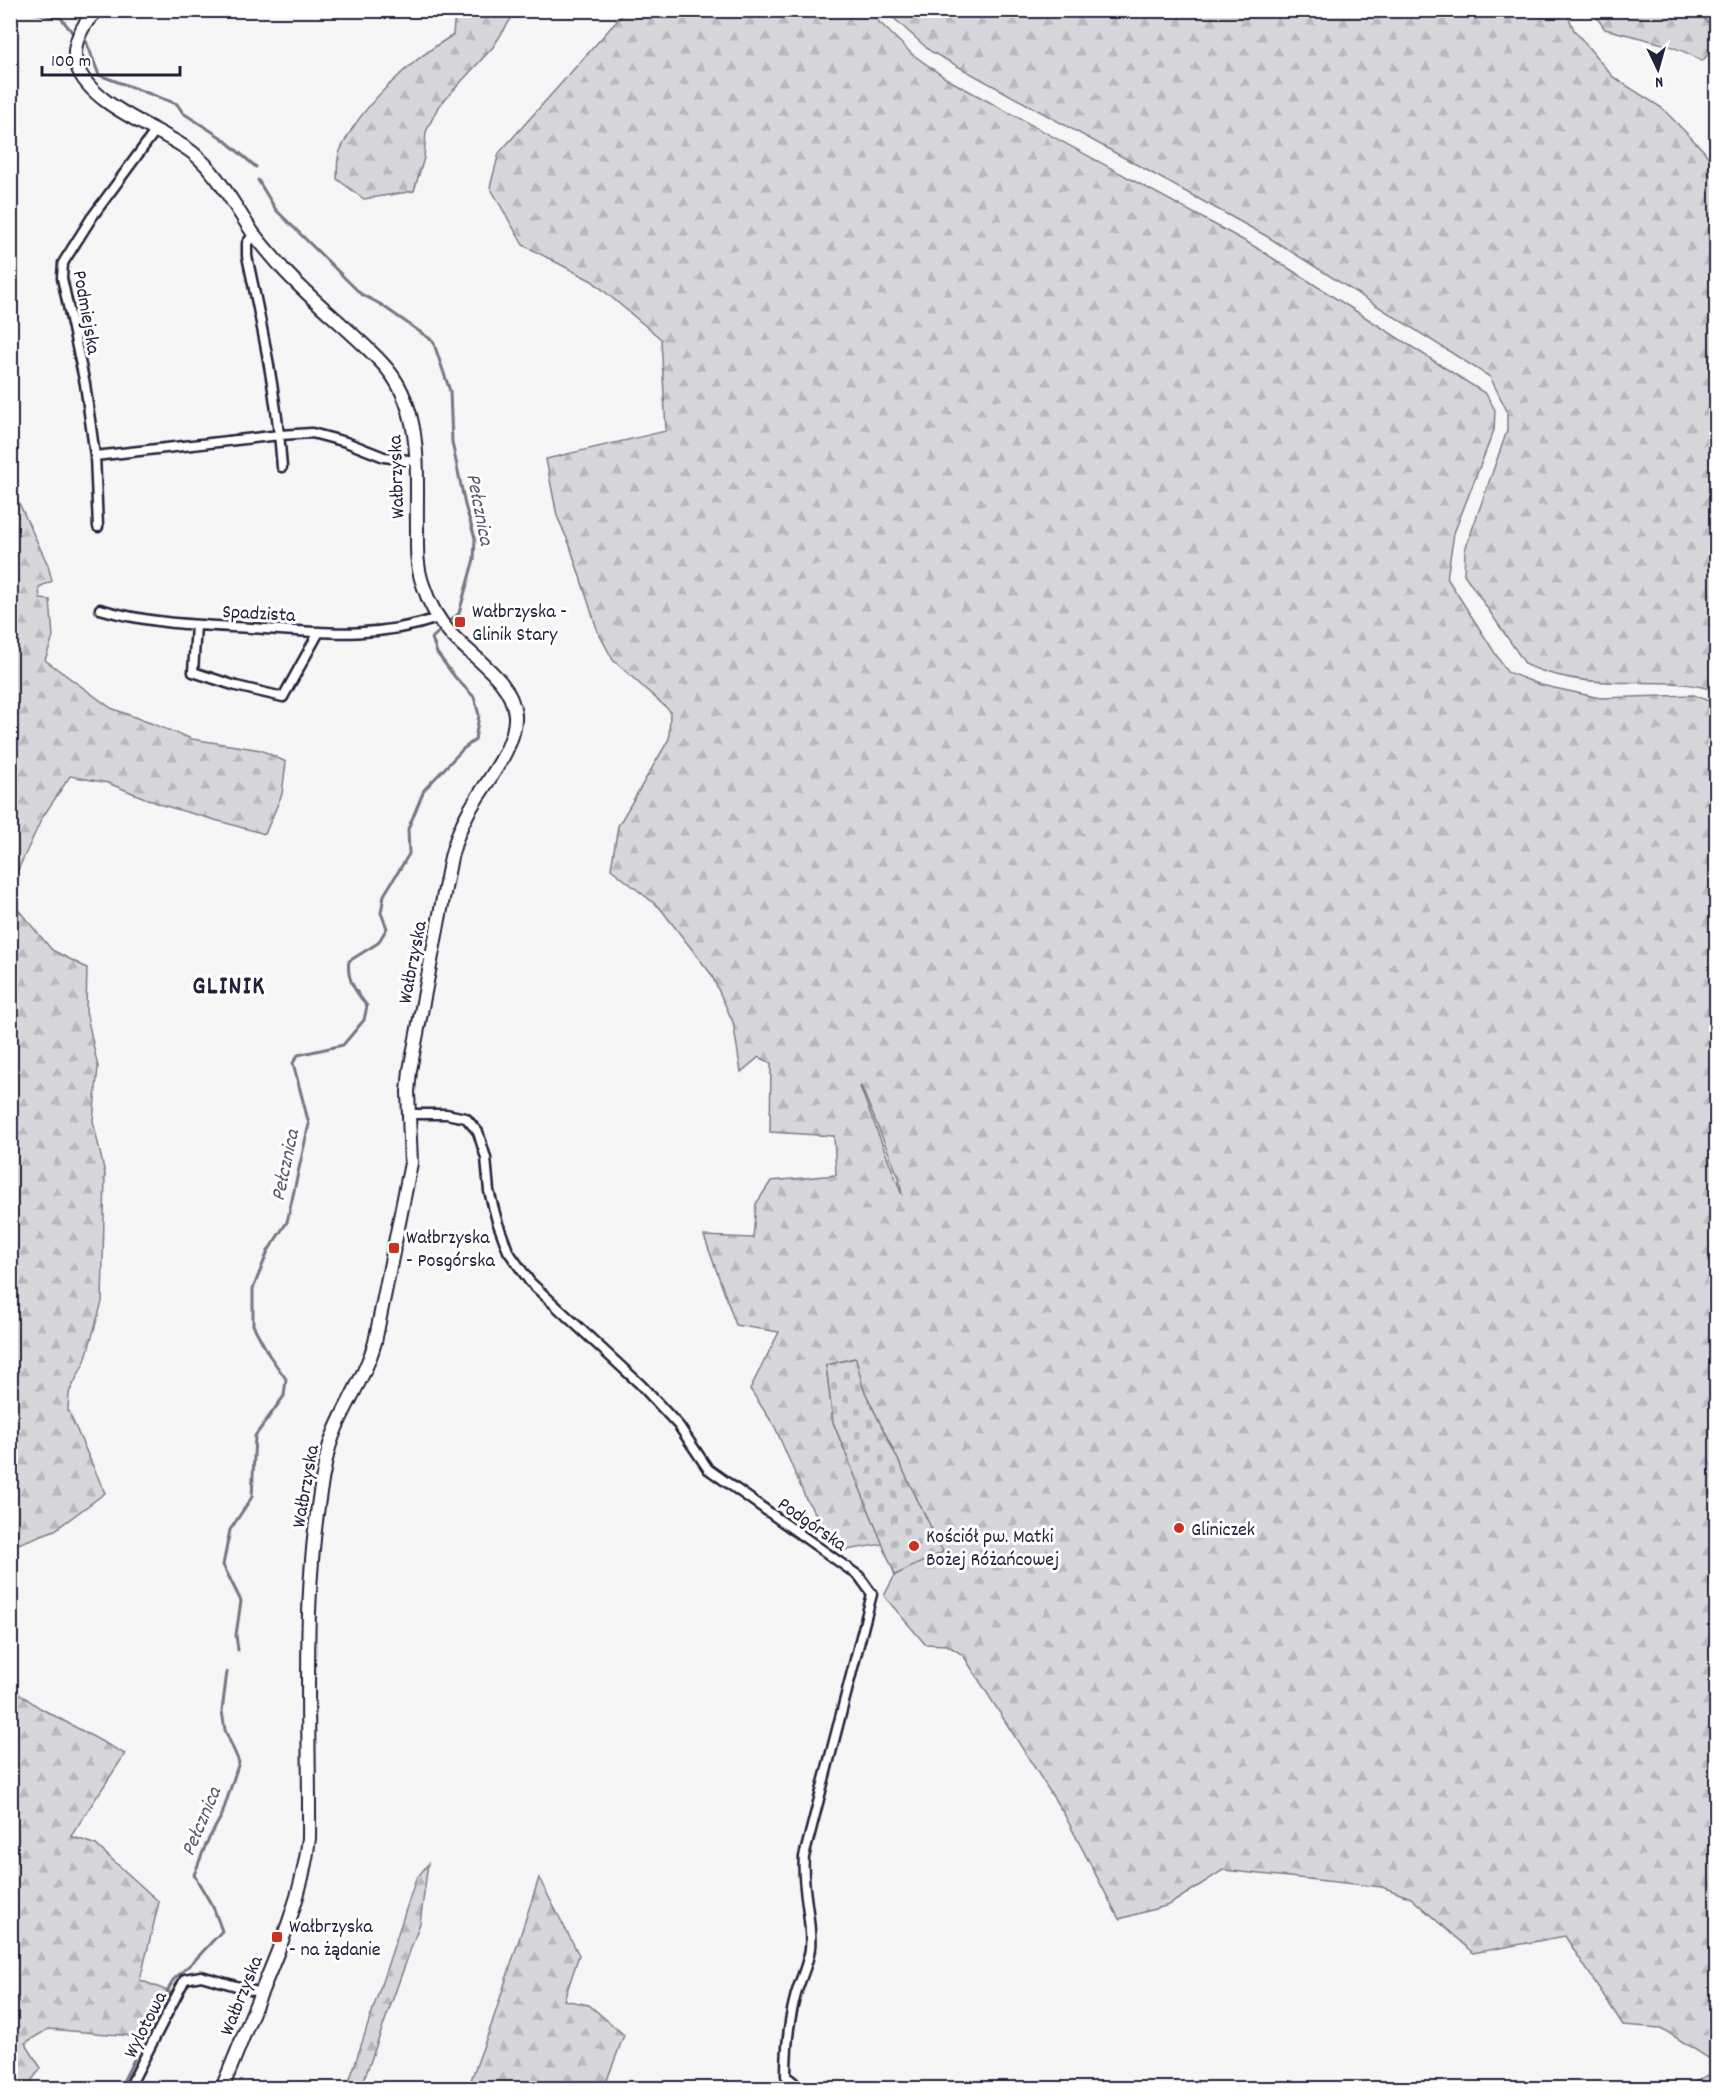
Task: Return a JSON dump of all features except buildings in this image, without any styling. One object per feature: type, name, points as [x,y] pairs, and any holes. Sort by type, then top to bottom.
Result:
[{"type":"main road","name":"Wałbrzyska","points":[[98,10],[76,42],[77,66],[90,86],[108,103],[195,155],[213,174],[254,234],[304,290],[382,362],[394,376],[411,412],[416,460],[417,557],[422,584],[443,624],[504,686],[513,706],[514,727],[506,749],[467,814],[456,838],[410,1070],[411,1162],[375,1342],[367,1366],[328,1449],[320,1494],[309,1619],[308,1851],[304,1874],[292,1913],[222,2088]]},
{"type":"street","name":"Podmiejska","points":[[98,527],[95,456],[85,384],[62,278],[63,263],[92,217],[156,130]]},
{"type":"street","points":[[254,234],[247,243],[248,256],[271,374],[282,467]]},
{"type":"street","points":[[95,456],[312,433],[346,442],[384,457],[416,460]]},
{"type":"street","name":"Spadzista","points":[[100,609],[151,621],[363,634],[443,624]]},
{"type":"street","name":"Spadzista","points":[[196,625],[192,672],[236,686],[283,697],[319,632]]},
{"type":"street","name":"Podgórska","points":[[409,1114],[446,1114],[466,1118],[478,1132],[481,1140],[496,1221],[508,1251],[530,1282],[641,1385],[679,1426],[708,1469],[859,1576],[872,1594],[804,1857],[802,1875],[810,1949],[806,1969],[795,1996],[789,2026],[786,2076],[797,2085],[811,2088]]},
{"type":"street","name":"Wylotowa","points":[[129,2088],[185,1979],[201,1976],[261,1993]]},
{"type":"green space","points":[[455,11],[516,11],[493,47],[438,107],[426,132],[424,158],[414,191],[364,199],[337,179],[340,151],[360,117],[373,101],[420,57],[453,35]]},
{"type":"green space","points":[[620,11],[868,11],[912,54],[947,79],[1252,245],[1486,394],[1495,410],[1494,430],[1454,533],[1447,578],[1507,672],[1541,685],[1600,698],[1694,695],[1716,704],[1716,2063],[1661,2028],[1623,2025],[1565,1936],[1473,1953],[1411,1898],[1382,1887],[1223,1870],[1169,1905],[1119,1919],[1064,1814],[963,1655],[947,1645],[925,1644],[884,1596],[895,1575],[942,1551],[863,1388],[855,1358],[826,1365],[833,1422],[883,1544],[840,1551],[806,1499],[775,1427],[750,1389],[779,1332],[736,1325],[704,1236],[753,1238],[756,1204],[771,1181],[836,1175],[834,1136],[770,1132],[771,1063],[759,1057],[741,1072],[733,1022],[711,974],[660,908],[611,869],[618,826],[669,739],[670,711],[613,660],[598,632],[569,543],[557,516],[546,459],[666,431],[661,339],[592,281],[523,245],[490,187],[499,153],[623,14]],"holes":[[[861,1086],[899,1178],[902,1195]]]},
{"type":"green space","points":[[886,11],[1566,11],[1574,30],[1613,77],[1662,108],[1704,151],[1716,169],[1716,691],[1676,683],[1586,680],[1555,675],[1526,665],[1464,574],[1465,550],[1507,431],[1507,411],[1490,377],[1268,237],[930,51]]},
{"type":"green space","points":[[1592,11],[1694,11],[1711,26],[1716,46],[1702,61],[1667,45],[1605,29]]},
{"type":"green space","points":[[11,486],[48,565],[52,581],[39,587],[40,599],[50,600],[53,637],[45,660],[111,708],[192,739],[261,750],[286,762],[282,794],[265,834],[162,805],[108,783],[70,776],[42,818],[11,885]]},
{"type":"green space","points":[[10,900],[52,950],[87,968],[86,1011],[98,1067],[93,1121],[105,1174],[102,1302],[85,1361],[69,1393],[68,1410],[105,1493],[55,1530],[18,1544],[15,1556],[11,1558]]},
{"type":"green space","points":[[856,1358],[863,1388],[943,1552],[895,1575],[833,1422],[826,1365]]},
{"type":"green space","points":[[10,1687],[40,1708],[125,1754],[71,1836],[96,1845],[159,1902],[140,1980],[170,1992],[158,2022],[143,2037],[48,2029],[25,2043],[41,2068],[26,2088],[10,2088]]},
{"type":"green space","points":[[428,1864],[420,1923],[361,2088],[347,2088],[416,1879]]},
{"type":"green space","points":[[539,1878],[579,1955],[564,2000],[589,2005],[624,2035],[604,2088],[468,2088],[491,2026]]},
{"type":"green space","points":[[1716,2071],[1716,2088],[1684,2088]]},
{"type":"waterway","name":"Pełcznica","points":[[35,10],[35,13],[61,18],[72,32]]},
{"type":"waterway","name":"Pełcznica","points":[[86,41],[99,75],[177,104],[183,113],[222,138],[256,167]]},
{"type":"waterway","name":"Pełcznica","points":[[258,180],[276,210],[361,294],[380,304],[433,341],[450,391],[452,442],[465,505],[475,538],[474,559],[459,613],[447,624]]},
{"type":"waterway","name":"Pełcznica","points":[[238,1650],[236,1635],[241,1601],[223,1565],[230,1530],[252,1497],[255,1436],[284,1396],[286,1379],[269,1355],[253,1325],[253,1289],[268,1251],[287,1222],[309,1124],[293,1063],[298,1055],[343,1045],[364,1020],[367,1006],[350,979],[349,961],[378,943],[387,928],[381,913],[384,895],[409,854],[408,829],[424,790],[463,749],[475,740],[479,715],[474,697],[437,653],[432,638],[442,629]]},
{"type":"waterway","name":"Pełcznica","points":[[120,2088],[173,1980],[222,1931],[214,1909],[194,1875],[206,1844],[222,1815],[239,1762],[225,1730],[222,1711],[227,1672]]},
{"type":"waterway","points":[[1716,2009],[1712,2012],[1716,2022]]},
{"type":"waterway","points":[[1711,2088],[1716,2085]]},
{"type":"place","name":"Wałbrzyska - Glinik Stary","points":[[460,622]]},
{"type":"place","name":"Wałbrzyska - Posgórska","points":[[394,1248]]},
{"type":"place","name":"Gliniczek","points":[[1179,1528]]},
{"type":"place","name":"Kościół pw. Matki Bożej Różańcowej","points":[[914,1546]]},
{"type":"place","name":"Wałbrzyska - na żądanie","points":[[277,1937]]},
{"type":"district","name":"GLINIK","points":[[229,984]]}]
